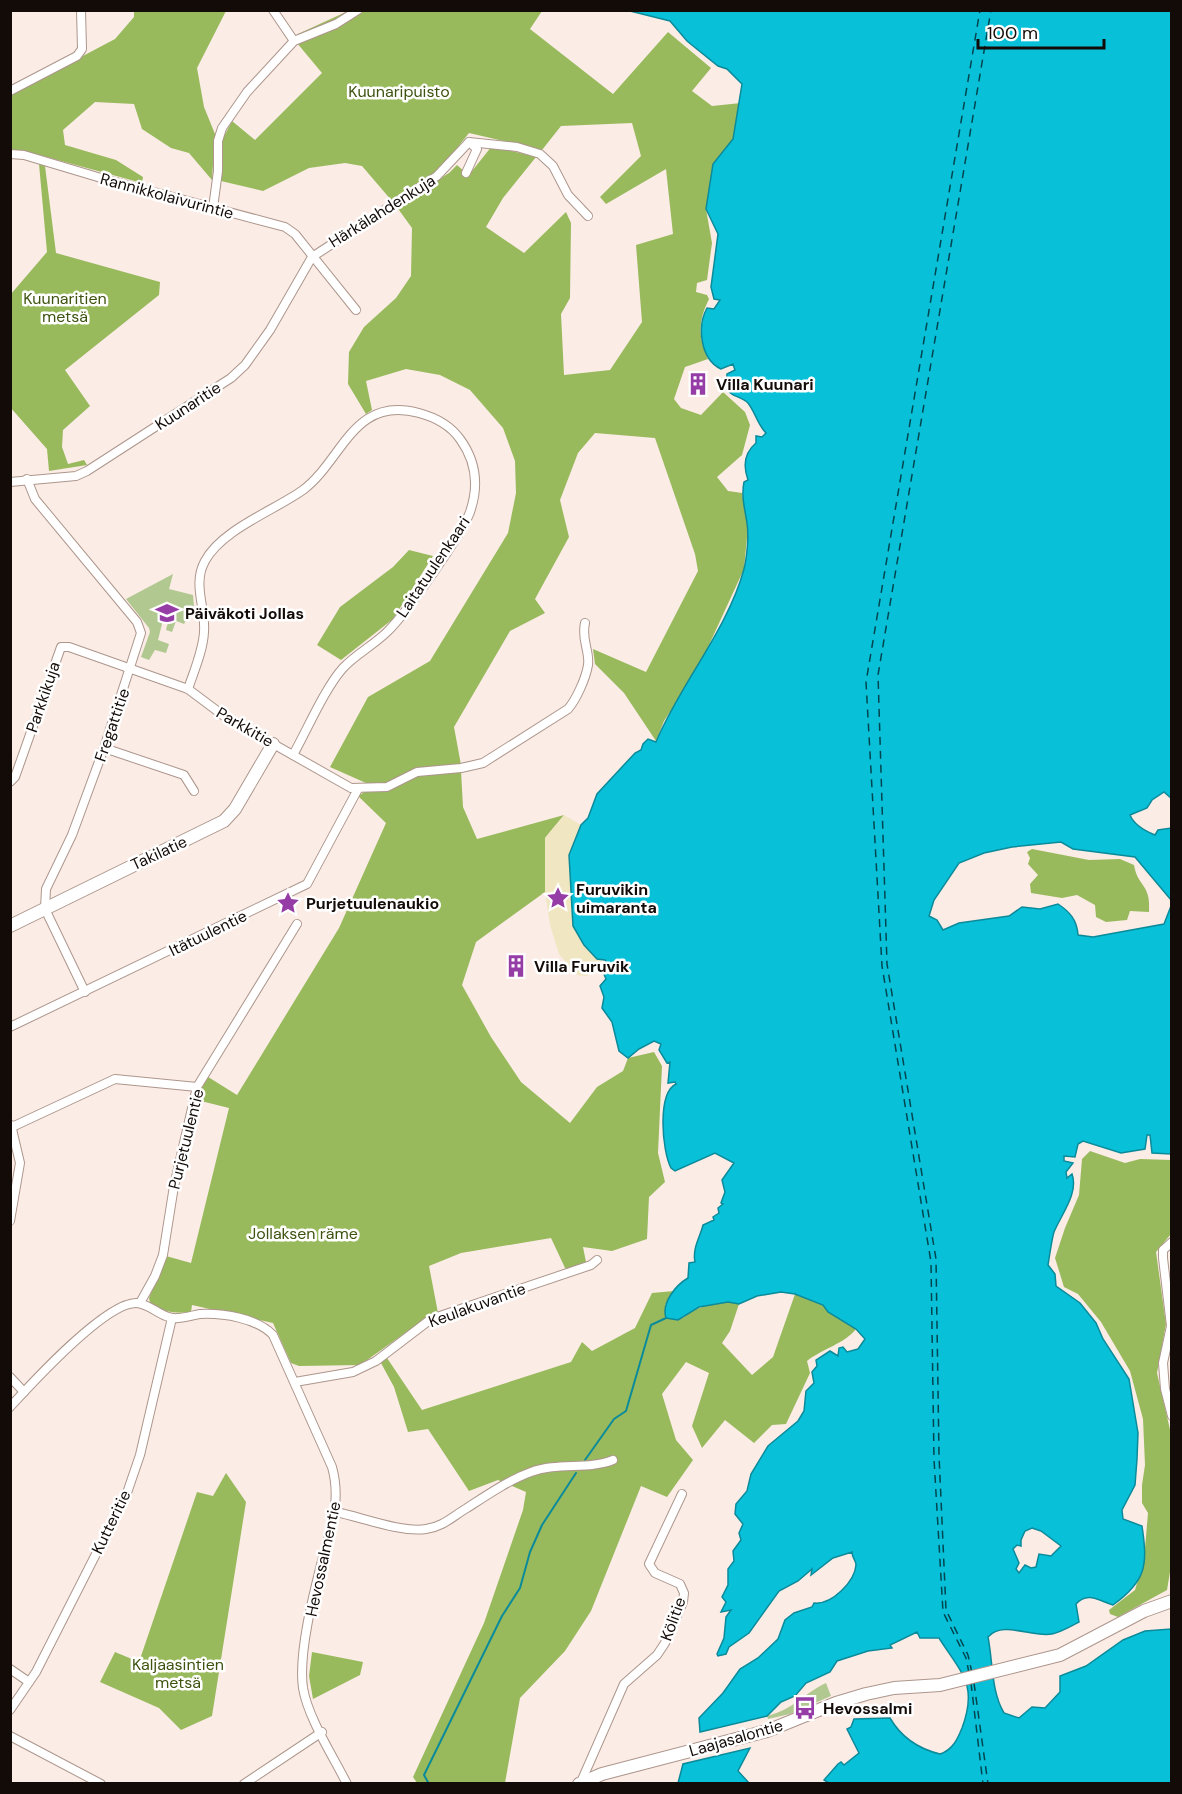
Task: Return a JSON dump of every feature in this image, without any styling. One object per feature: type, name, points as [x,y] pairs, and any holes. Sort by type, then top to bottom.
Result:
[{"type":"main road","name":"Takilatie","points":[[10,926],[224,821],[235,809],[273,744]]},
{"type":"main road","name":"Laajasalontie","points":[[580,1783],[602,1774],[767,1731],[836,1703],[866,1694],[964,1680],[1020,1666],[1077,1648],[1168,1604]]},
{"type":"street","points":[[10,91],[77,56],[82,49],[81,10]]},
{"type":"street","points":[[273,10],[294,41]]},
{"type":"street","points":[[213,207],[218,171],[218,141],[222,128],[247,92],[294,41],[336,24],[358,10]]},
{"type":"street","points":[[466,173],[477,148],[469,142]]},
{"type":"street","points":[[469,142],[517,147],[540,154],[553,166],[568,195],[588,216]]},
{"type":"street","name":"Härkälahdenkuja","points":[[312,257],[437,176],[469,142]]},
{"type":"street","name":"Rannikkolaivurintie","points":[[10,154],[24,155],[285,227],[295,234],[356,310]]},
{"type":"street","name":"Kuunaritie","points":[[10,482],[76,476],[87,471],[231,378],[249,359],[270,330],[312,257]]},
{"type":"street","name":"Laitatuulenkaari","points":[[188,688],[204,633],[199,580],[205,559],[213,550],[231,535],[313,482],[349,434],[370,418],[384,412],[411,411],[448,426],[465,446],[475,472],[475,487],[469,514],[395,624],[341,670],[293,754]]},
{"type":"street","name":"Fregattitie","points":[[27,479],[35,499],[137,622],[141,638],[72,835],[46,889],[45,909]]},
{"type":"street","points":[[358,789],[387,787],[417,772],[461,768],[483,763],[568,709],[573,703],[588,664],[582,635],[585,623]]},
{"type":"street","name":"Parkkikuja","points":[[10,782],[15,777],[61,647],[69,646],[132,669]]},
{"type":"street","name":"Parkkitie","points":[[132,669],[188,688],[211,708],[351,788],[358,789]]},
{"type":"street","points":[[104,748],[184,776],[194,791]]},
{"type":"street","name":"Itätuulentie","points":[[10,1027],[307,884],[358,789]]},
{"type":"street","points":[[45,909],[84,992]]},
{"type":"street","name":"Purjetuulentie","points":[[140,1303],[156,1276],[163,1255],[174,1186],[197,1087],[297,924]]},
{"type":"street","points":[[10,1221],[20,1162],[11,1126],[115,1079],[197,1087]]},
{"type":"street","points":[[1172,1242],[1163,1250],[1171,1326],[1163,1363],[1165,1389],[1172,1416]]},
{"type":"street","name":"Keulakuvantie","points":[[295,1382],[335,1376],[361,1369],[431,1319],[581,1269],[597,1260]]},
{"type":"street","points":[[10,1407],[96,1323],[130,1303],[140,1303],[172,1318]]},
{"type":"street","name":"Hevossalmentie","points":[[172,1318],[208,1314],[263,1326],[275,1338],[332,1467],[337,1492],[336,1512],[314,1594],[302,1667],[305,1696],[347,1784]]},
{"type":"street","name":"Kutteritie","points":[[10,1710],[29,1682],[131,1482],[140,1455],[172,1318]]},
{"type":"street","points":[[10,1377],[24,1392]]},
{"type":"street","points":[[336,1512],[409,1529],[426,1530],[444,1524],[482,1498],[529,1473],[556,1466],[599,1464],[613,1460]]},
{"type":"street","name":"Kölitie","points":[[580,1783],[624,1684],[657,1655],[682,1602],[684,1593],[680,1584],[655,1573],[649,1564],[682,1494]]},
{"type":"street","points":[[10,1669],[29,1682]]},
{"type":"street","points":[[244,1784],[322,1732]]},
{"type":"street","points":[[10,1736],[100,1784]]},
{"type":"green space","points":[[134,11],[226,11],[197,68],[204,107],[215,134],[212,180],[189,153],[171,148],[142,129],[134,104],[95,102],[63,130],[65,145],[116,160],[143,177],[142,183],[28,152],[11,152],[11,94],[115,39],[134,17]]},
{"type":"green space","name":"Kuunaripuisto","points":[[348,11],[542,11],[530,29],[613,94],[668,32],[711,68],[692,91],[712,106],[741,103],[733,140],[713,164],[706,209],[712,243],[707,280],[697,283],[696,292],[707,295],[709,299],[701,322],[702,343],[708,359],[685,367],[674,399],[681,408],[701,415],[723,392],[745,412],[750,425],[742,455],[717,477],[728,491],[742,493],[748,526],[744,569],[697,671],[664,721],[656,741],[624,693],[595,664],[593,649],[646,672],[698,571],[695,554],[655,438],[595,433],[578,453],[560,500],[569,537],[535,599],[545,613],[510,631],[454,727],[461,765],[414,769],[386,783],[366,783],[330,767],[368,697],[430,661],[508,533],[516,493],[515,461],[503,428],[470,390],[440,375],[406,369],[366,381],[372,410],[366,414],[348,384],[349,352],[364,327],[396,298],[411,276],[412,228],[396,206],[449,173],[457,165],[466,173],[472,171],[492,146],[536,157],[503,198],[486,227],[524,253],[566,212],[571,223],[570,298],[561,314],[564,375],[610,370],[642,322],[636,245],[673,234],[666,169],[606,204],[600,197],[641,156],[632,123],[561,126],[542,150],[469,133],[436,174],[392,201],[362,166],[345,163],[309,168],[263,191],[221,181],[221,142],[232,121],[255,140],[322,73],[297,43],[298,34]]},
{"type":"green space","name":"Kuunaritien metsä","points":[[39,164],[45,166],[56,253],[160,282],[159,295],[65,370],[90,406],[63,430],[62,447],[68,464],[84,460],[87,465],[49,471],[47,449],[10,407],[11,294],[47,252]]},
{"type":"green space","points":[[409,550],[433,556],[393,619],[341,660],[317,645],[340,607],[393,567]]},
{"type":"green space","points":[[173,574],[169,589],[193,595],[194,607],[184,624],[176,621],[172,632],[166,630],[168,622],[163,620],[158,640],[169,644],[166,653],[155,650],[149,660],[141,657],[150,632],[149,628],[126,599]]},
{"type":"green space","name":"Jollaksen räme","points":[[461,771],[463,807],[477,839],[564,815],[545,838],[545,892],[476,942],[462,985],[491,1037],[521,1082],[570,1123],[597,1087],[623,1071],[628,1058],[654,1052],[662,1066],[658,1153],[665,1182],[649,1197],[647,1239],[612,1251],[583,1247],[586,1262],[566,1270],[551,1238],[461,1253],[429,1266],[438,1313],[422,1321],[360,1365],[299,1366],[291,1363],[273,1323],[192,1305],[191,1312],[170,1312],[150,1303],[149,1298],[166,1256],[191,1263],[229,1108],[193,1099],[205,1075],[237,1095],[339,928],[386,823],[358,796],[382,784],[421,775]]},
{"type":"green space","points":[[1032,849],[1089,860],[1120,859],[1134,865],[1148,896],[1149,912],[1130,911],[1127,920],[1106,922],[1096,917],[1095,905],[1077,895],[1062,898],[1031,893],[1030,884],[1038,875],[1028,864],[1030,858],[1027,852]]},
{"type":"green space","points":[[1090,1151],[1125,1163],[1140,1159],[1171,1160],[1171,1234],[1156,1252],[1166,1324],[1157,1373],[1171,1434],[1171,1566],[1167,1590],[1118,1617],[1110,1614],[1109,1610],[1135,1590],[1144,1560],[1148,1513],[1142,1503],[1145,1465],[1143,1419],[1130,1371],[1101,1322],[1078,1294],[1064,1287],[1055,1258],[1079,1195],[1082,1159]]},
{"type":"green space","points":[[674,1291],[665,1305],[683,1318],[709,1305],[739,1304],[730,1331],[722,1343],[752,1375],[773,1357],[795,1294],[823,1305],[828,1312],[856,1329],[845,1339],[807,1361],[810,1373],[786,1424],[772,1425],[754,1443],[725,1420],[702,1448],[692,1426],[709,1373],[686,1362],[662,1394],[676,1440],[693,1460],[667,1497],[641,1486],[591,1611],[565,1651],[520,1698],[505,1783],[417,1783],[413,1777],[484,1623],[523,1510],[526,1492],[498,1480],[469,1491],[428,1429],[408,1432],[394,1387],[381,1363],[387,1358],[422,1410],[571,1362],[582,1342],[592,1351],[635,1328],[652,1293]]},
{"type":"green space","name":"Kaljaasintien metsä","points":[[226,1473],[246,1502],[212,1716],[181,1730],[159,1708],[100,1682],[115,1652],[139,1662],[197,1492],[213,1496]]},
{"type":"green space","points":[[312,1652],[363,1662],[360,1675],[313,1699],[309,1676]]},
{"type":"green space","points":[[826,1683],[831,1696],[790,1714],[768,1719],[767,1716],[784,1709]]},
{"type":"sand","name":"Furuvikin uimaranta","points":[[564,815],[581,825],[569,855],[573,926],[602,962],[587,976],[577,975],[559,954],[550,925],[545,892],[545,838]]},
{"type":"water","points":[[630,11],[1171,11],[1171,798],[1164,792],[1152,800],[1147,808],[1130,815],[1140,827],[1155,835],[1158,830],[1171,828],[1171,900],[1135,857],[1073,849],[1061,842],[1012,847],[984,853],[959,863],[934,900],[929,916],[937,920],[943,930],[959,923],[1009,916],[1022,907],[1040,909],[1058,904],[1072,917],[1078,935],[1093,937],[1164,924],[1171,906],[1171,1154],[1152,1153],[1150,1135],[1147,1135],[1145,1149],[1121,1153],[1083,1141],[1078,1144],[1075,1157],[1064,1156],[1064,1161],[1073,1163],[1066,1172],[1067,1178],[1072,1174],[1073,1189],[1054,1232],[1048,1265],[1055,1274],[1056,1286],[1080,1303],[1096,1323],[1103,1339],[1129,1379],[1138,1433],[1137,1459],[1135,1485],[1122,1510],[1123,1519],[1142,1526],[1145,1552],[1142,1571],[1132,1588],[1113,1605],[1094,1598],[1080,1600],[1076,1604],[1079,1622],[1062,1630],[1044,1635],[1002,1630],[988,1637],[1000,1704],[1004,1713],[1019,1718],[1032,1707],[1045,1708],[1060,1692],[1060,1676],[1086,1666],[1123,1640],[1145,1631],[1171,1629],[1171,1783],[829,1783],[824,1780],[838,1764],[841,1762],[844,1765],[859,1753],[847,1729],[851,1727],[854,1719],[890,1718],[911,1741],[940,1754],[952,1747],[957,1740],[967,1713],[968,1690],[965,1680],[939,1638],[920,1638],[917,1632],[890,1645],[892,1648],[868,1651],[837,1661],[830,1672],[806,1683],[795,1696],[781,1702],[767,1716],[700,1732],[699,1718],[723,1693],[740,1669],[758,1658],[778,1639],[785,1620],[794,1613],[812,1607],[814,1603],[821,1603],[835,1596],[847,1585],[855,1571],[856,1563],[852,1552],[833,1558],[811,1575],[812,1569],[798,1581],[779,1591],[749,1633],[729,1647],[726,1654],[718,1656],[724,1638],[726,1617],[731,1610],[721,1612],[726,1602],[722,1597],[728,1585],[728,1569],[734,1561],[733,1551],[741,1540],[739,1533],[743,1524],[735,1514],[736,1504],[747,1491],[751,1474],[768,1446],[798,1421],[804,1411],[806,1391],[814,1383],[812,1372],[817,1366],[816,1360],[830,1351],[838,1356],[839,1348],[843,1347],[847,1352],[858,1349],[865,1339],[856,1329],[828,1312],[823,1305],[795,1294],[781,1292],[757,1296],[739,1304],[728,1302],[699,1307],[678,1320],[666,1318],[668,1301],[674,1290],[688,1278],[689,1263],[695,1262],[696,1247],[703,1225],[714,1220],[713,1217],[719,1213],[718,1208],[723,1204],[721,1203],[725,1192],[722,1180],[734,1163],[715,1153],[675,1171],[671,1168],[665,1149],[663,1123],[666,1099],[670,1089],[676,1084],[675,1082],[668,1083],[670,1062],[667,1063],[659,1050],[661,1044],[654,1041],[628,1058],[619,1051],[612,1022],[602,1008],[604,997],[600,986],[606,979],[604,974],[609,967],[605,960],[597,959],[584,945],[573,926],[569,855],[581,825],[588,818],[597,794],[635,753],[641,750],[648,739],[656,742],[737,591],[744,569],[747,546],[748,528],[743,493],[744,482],[748,480],[745,470],[746,460],[749,451],[756,443],[756,436],[762,437],[766,433],[748,403],[729,392],[727,388],[727,374],[735,370],[733,364],[721,369],[714,364],[705,350],[701,333],[707,308],[714,309],[720,300],[714,299],[711,287],[718,234],[706,209],[713,164],[733,139],[742,84],[727,69],[718,66],[687,41],[670,21]],"holes":[[[1032,1528],[1041,1531],[1061,1546],[1051,1556],[1039,1554],[1036,1567],[1031,1568],[1025,1565],[1019,1573],[1016,1569],[1019,1563],[1013,1549],[1017,1545],[1021,1546],[1025,1531]]]},
{"type":"water","points":[[750,1748],[738,1771],[749,1783],[678,1783],[683,1764]]},
{"type":"waterway","points":[[585,1460],[614,1419],[626,1411],[651,1325],[666,1318]]},
{"type":"waterway","points":[[429,1784],[424,1775],[502,1616],[520,1588],[530,1552],[542,1525],[576,1473]]},
{"type":"ferry route","points":[[969,1673],[966,1658],[943,1612],[934,1459],[931,1262],[882,966],[866,682],[980,10]]},
{"type":"ferry route","points":[[972,1673],[968,1655],[946,1610],[939,1455],[936,1259],[887,964],[878,675],[991,10]]},
{"type":"ferry route","points":[[971,1683],[983,1784]]},
{"type":"ferry route","points":[[974,1683],[988,1784]]},
{"type":"place","name":"Villa Kuunari","points":[[698,384]]},
{"type":"place","name":"Päiväkoti Jollas","points":[[167,613]]},
{"type":"place","name":"Furuvikin uimaranta","points":[[558,898]]},
{"type":"place","name":"Purjetuulenaukio","points":[[288,903]]},
{"type":"place","name":"Villa Furuvik","points":[[516,966]]},
{"type":"place","name":"Hevossalmi","points":[[805,1708]]}]
